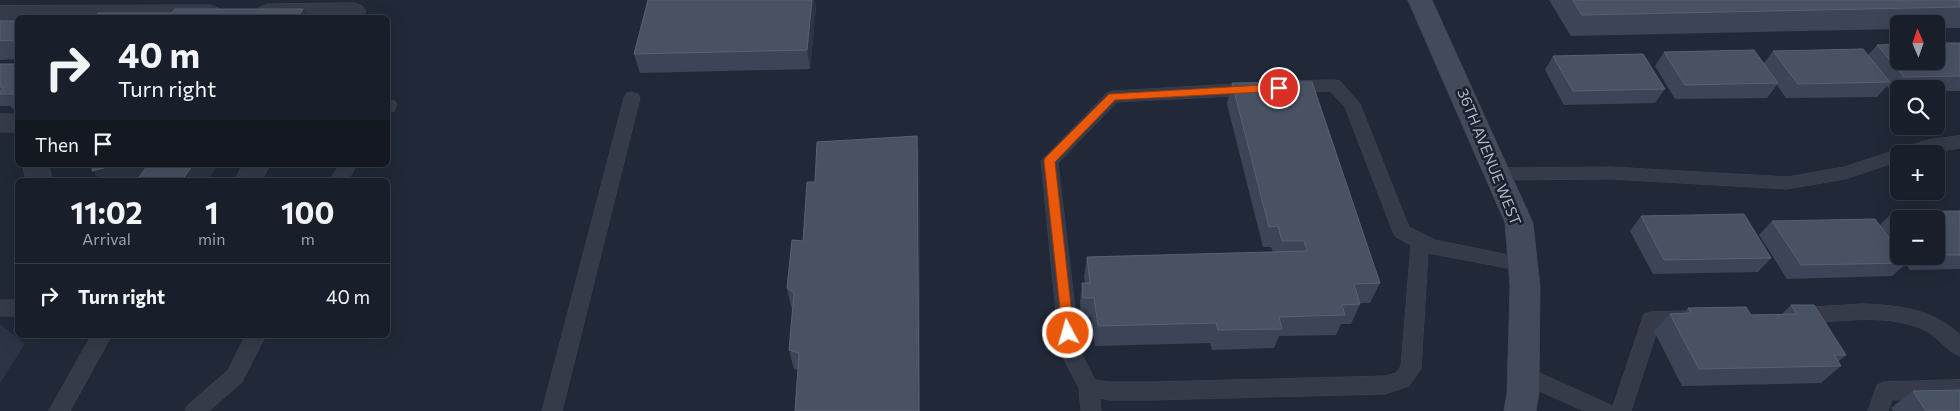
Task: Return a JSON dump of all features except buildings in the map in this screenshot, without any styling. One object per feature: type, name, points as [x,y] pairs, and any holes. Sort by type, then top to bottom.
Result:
[{"type":"main road","name":"36TH AVENUE WEST","points":[[1420,0],[1519,223],[1525,286],[1524,375],[1520,411]]},
{"type":"street","points":[[0,14],[354,11],[352,15]]},
{"type":"street","points":[[0,123],[15,123]]},
{"type":"street","points":[[249,178],[256,167]]},
{"type":"lane","points":[[1091,411],[1089,387],[1070,352],[1049,161],[1112,97],[1334,85],[1352,104],[1402,232],[1432,247],[1523,264]]},
{"type":"lane","points":[[552,411],[632,98]]},
{"type":"lane","points":[[1934,145],[1960,142]]},
{"type":"lane","points":[[1498,174],[1612,173],[1787,183],[1845,173],[1890,158]]},
{"type":"lane","points":[[340,178],[348,167]]},
{"type":"lane","points":[[1089,387],[1110,391],[1152,392],[1385,385],[1402,380],[1411,369],[1420,241]]},
{"type":"lane","points":[[0,308],[15,308]]},
{"type":"lane","points":[[1778,316],[1895,312],[1930,323],[1954,340],[1960,348]]},
{"type":"lane","points":[[1621,411],[1651,320],[1710,318]]},
{"type":"lane","points":[[59,411],[100,338]]},
{"type":"lane","points":[[195,411],[235,376],[254,338]]},
{"type":"lane","points":[[1524,375],[1605,411]]},
{"type":"lane","points":[[1878,411],[1884,391],[1960,389]]},
{"type":"route","points":[[1068,333],[1049,161],[1112,97],[1279,88]]}]
